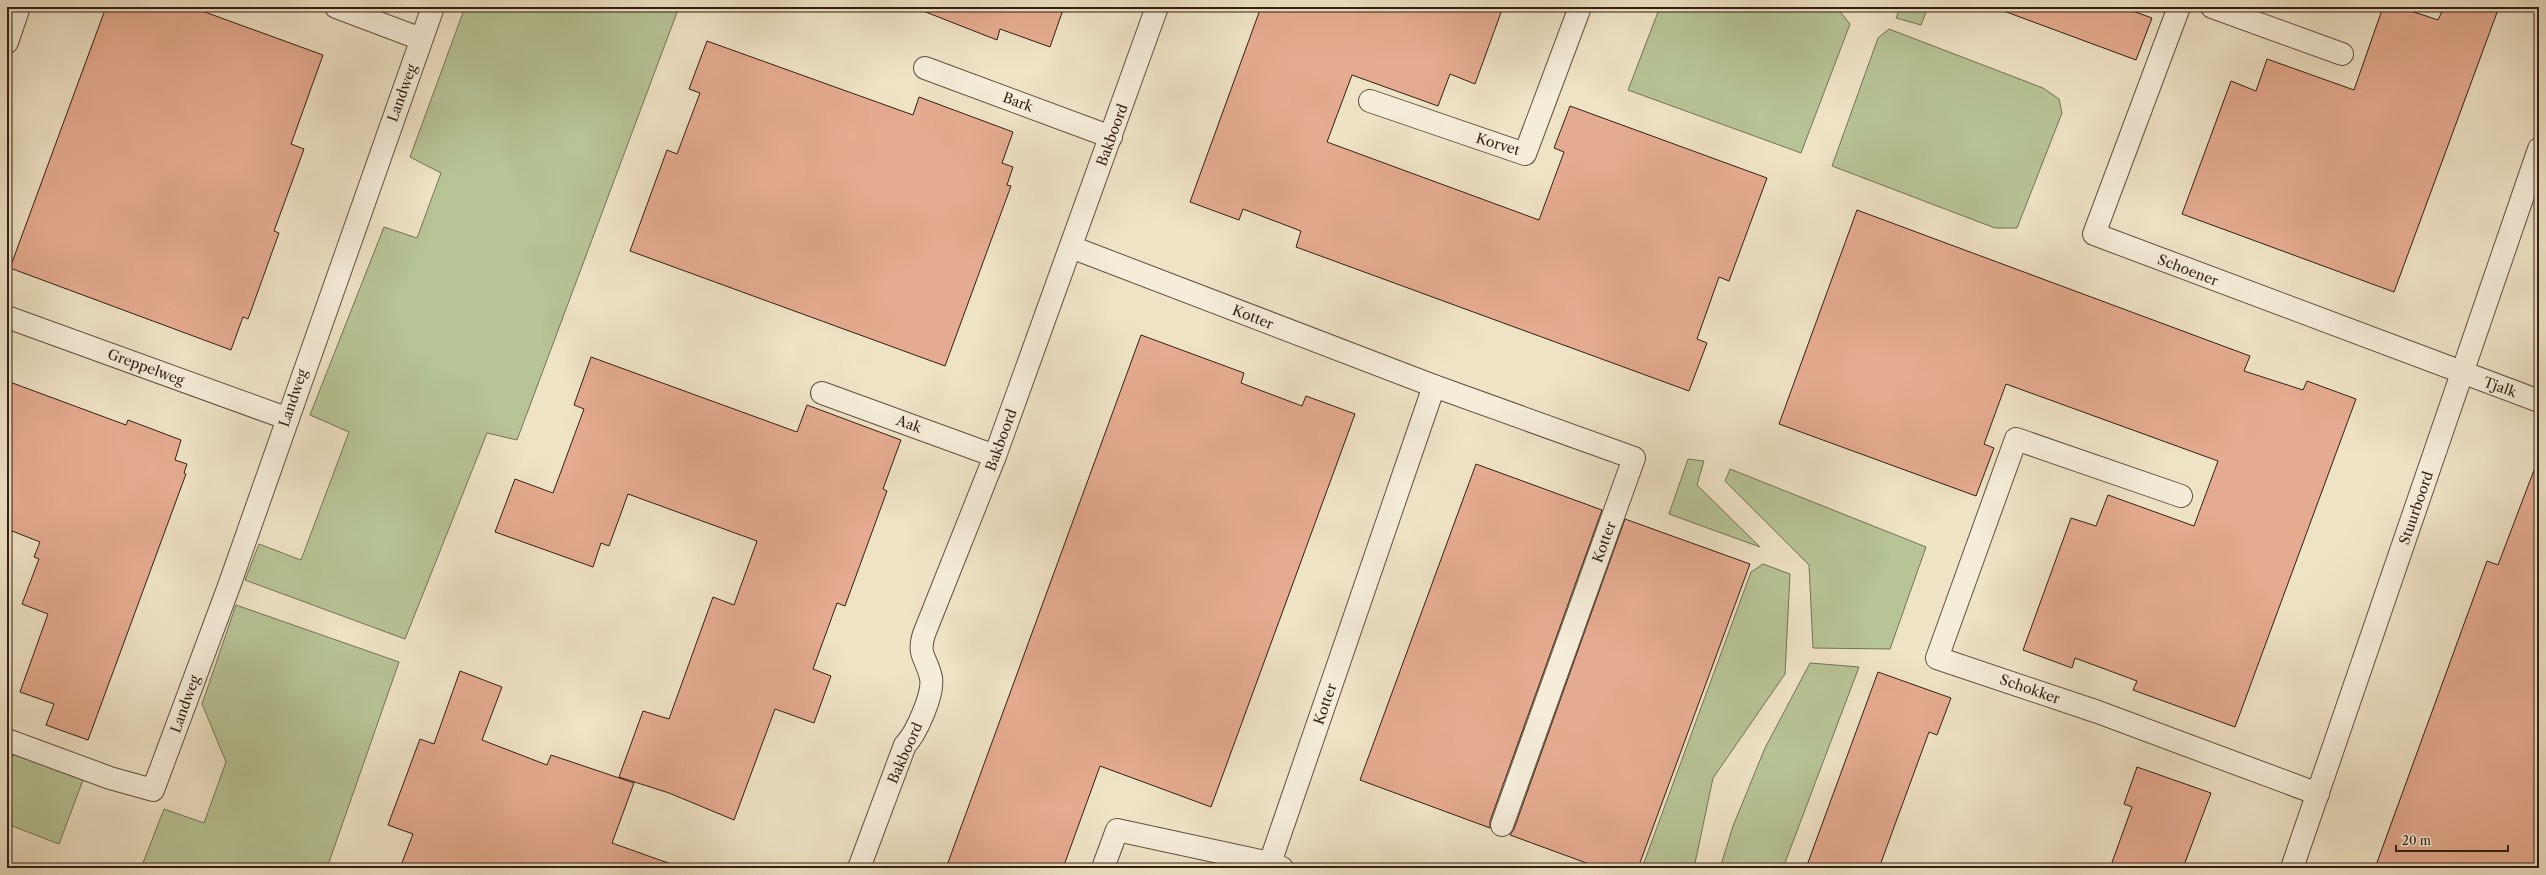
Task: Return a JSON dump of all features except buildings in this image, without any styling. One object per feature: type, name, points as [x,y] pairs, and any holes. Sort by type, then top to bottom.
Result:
[{"type":"street","points":[[7,42],[20,7]]},
{"type":"street","points":[[336,7],[422,39]]},
{"type":"street","name":"Landweg","points":[[7,740],[110,778],[153,790],[229,586],[286,418],[433,7]]},
{"type":"street","name":"Bakboord","points":[[859,868],[905,745],[914,736],[930,691],[931,679],[920,651],[922,640],[995,456],[1112,137],[1157,7]]},
{"type":"street","name":"Korvet","points":[[1370,101],[1525,154],[1580,7]]},
{"type":"street","name":"Schoener","points":[[2179,7],[2094,234],[2462,373]]},
{"type":"street","points":[[2212,7],[2342,54]]},
{"type":"street","name":"Bark","points":[[926,68],[1112,137]]},
{"type":"street","name":"Stuurboord","points":[[2292,868],[2539,148]]},
{"type":"street","name":"Kotter","points":[[1071,247],[1434,386],[1634,458],[1502,825]]},
{"type":"street","name":"Greppelweg","points":[[7,317],[286,418]]},
{"type":"street","name":"Tjalk","points":[[2462,373],[2539,401]]},
{"type":"street","name":"Kotter","points":[[1103,868],[1117,830],[1276,866],[1434,386]]},
{"type":"street","name":"Aak","points":[[822,393],[995,456]]},
{"type":"street","name":"Schokker","points":[[2181,496],[2016,439],[1937,658],[2098,712],[2318,794]]},
{"type":"green space","points":[[465,7],[679,7],[517,440],[487,433],[405,639],[245,580],[259,544],[301,560],[349,432],[310,415],[384,227],[417,238],[441,173],[410,157]]},
{"type":"green space","points":[[1660,7],[1837,8],[1850,24],[1801,153],[1628,90]]},
{"type":"green space","points":[[1900,7],[1928,7],[1921,25],[1896,18]]},
{"type":"green space","points":[[1889,29],[2043,88],[2059,99],[2062,113],[2017,228],[1995,228],[1832,166],[1878,38]]},
{"type":"green space","points":[[1688,459],[1704,461],[1697,485],[1760,547],[1669,514]]},
{"type":"green space","points":[[1730,469],[1926,547],[1890,649],[1813,648],[1809,565],[1725,481]]},
{"type":"green space","points":[[1763,564],[1790,574],[1785,674],[1713,778],[1694,868],[1642,868],[1751,572]]},
{"type":"green space","points":[[236,605],[399,662],[327,868],[141,868],[164,809],[204,823],[226,762],[202,704]]},
{"type":"green space","points":[[1810,663],[1859,667],[1783,868],[1720,868],[1733,826],[1765,748]]},
{"type":"green space","points":[[16,755],[83,780],[59,844],[7,824],[7,757]]}]
